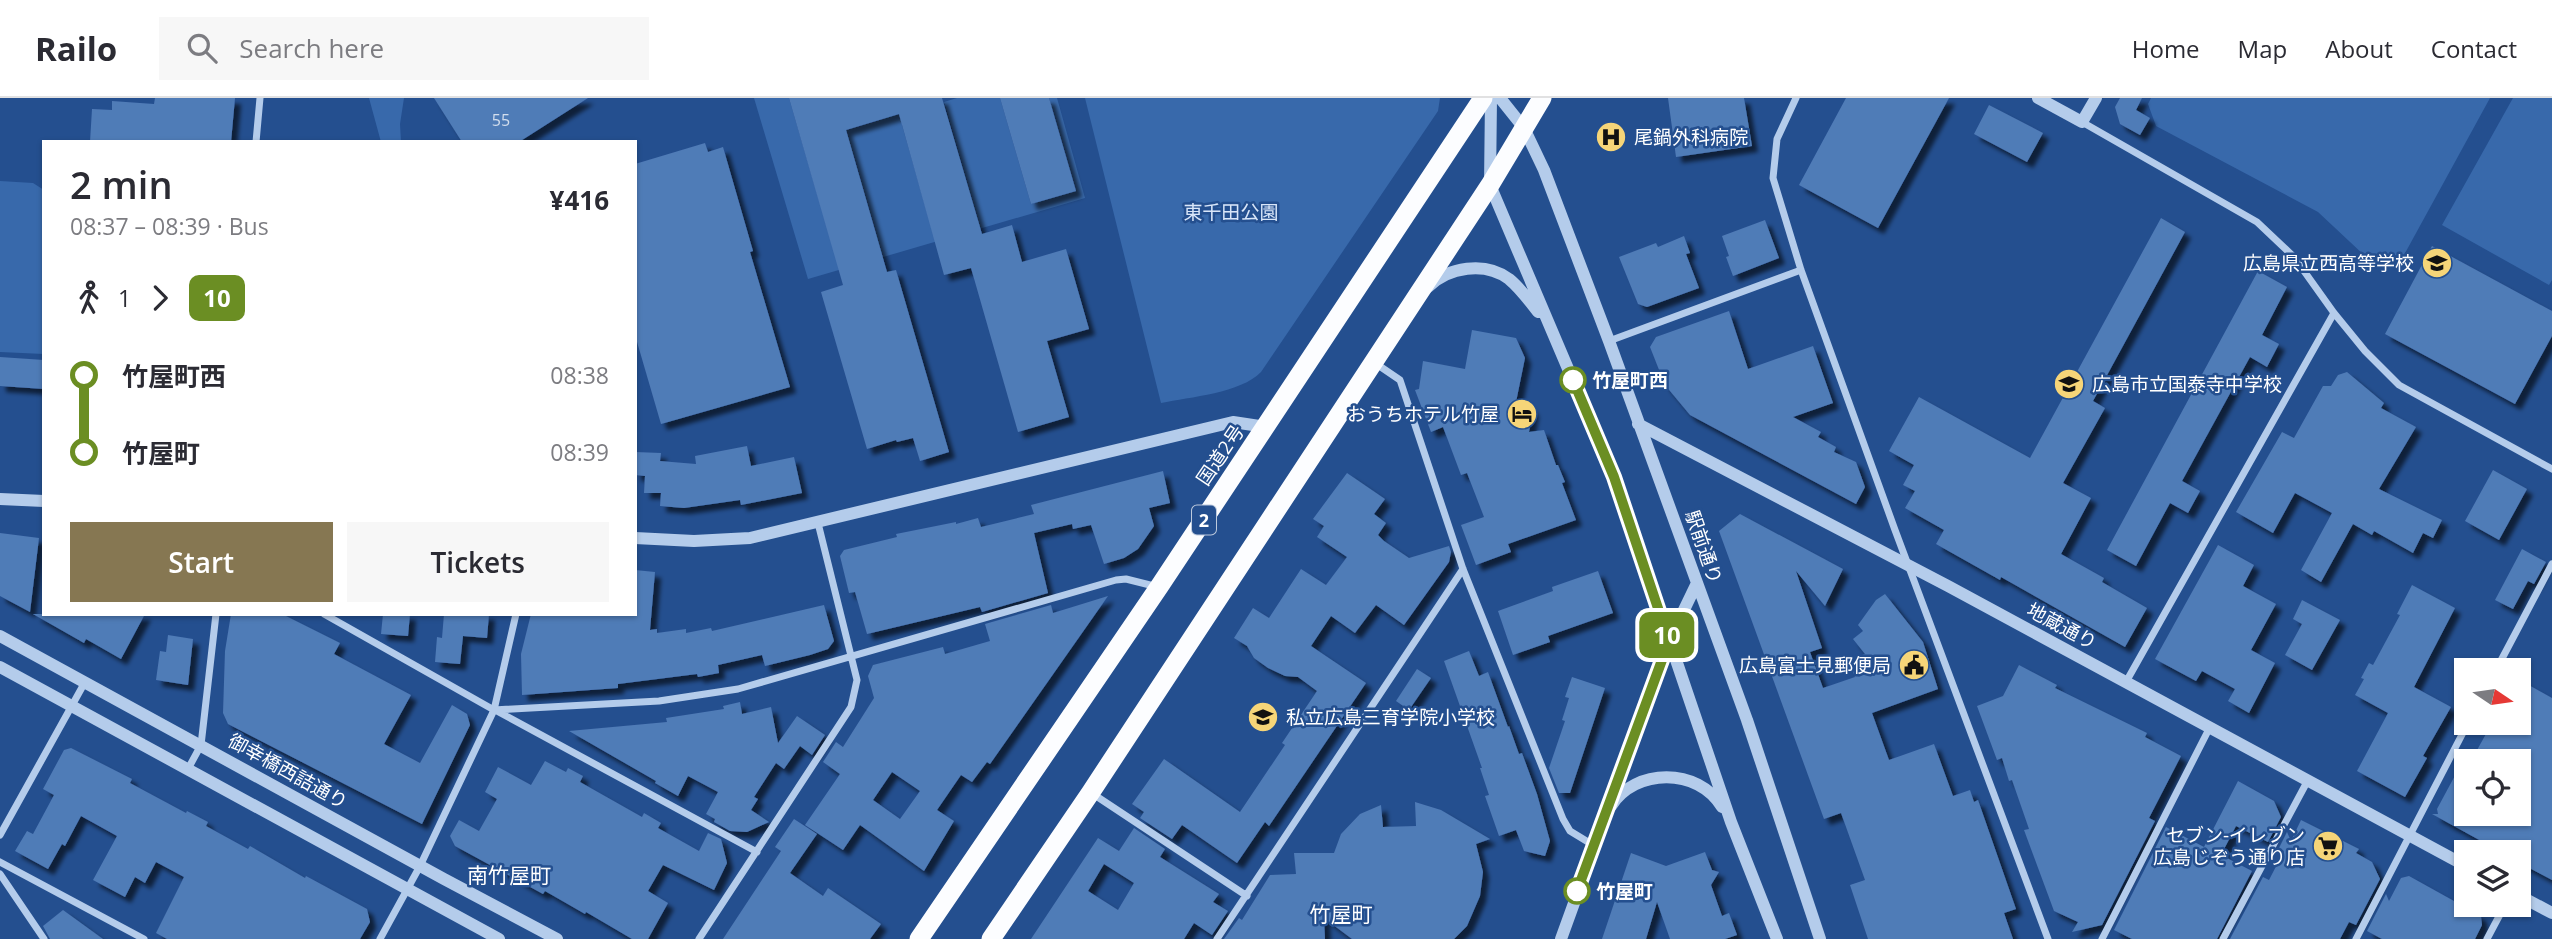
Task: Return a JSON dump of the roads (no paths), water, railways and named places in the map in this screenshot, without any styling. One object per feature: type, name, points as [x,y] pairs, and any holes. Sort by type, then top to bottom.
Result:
[{"type":"highway","name":"国道2号","points":[[919,939],[1159,587],[1483,98]]},
{"type":"highway","points":[[991,939],[1091,792],[1490,185],[1542,98]]},
{"type":"street","points":[[256,140],[260,98]]},
{"type":"street","points":[[1491,98],[1490,185],[1614,477],[1731,822],[1777,939]]},
{"type":"street","name":"駅前通り","points":[[1500,98],[1524,128],[1544,170],[1747,720],[1820,939]]},
{"type":"street","points":[[1796,98],[1777,139],[1773,178],[1801,270],[2048,939]]},
{"type":"street","points":[[2038,98],[2257,222],[2294,257],[2365,351],[2399,385],[2552,469]]},
{"type":"street","points":[[2082,122],[2096,98]]},
{"type":"street","points":[[1413,301],[1434,280],[1457,270],[1483,268],[1506,277],[1525,294],[1550,329]]},
{"type":"street","points":[[1609,341],[1801,270]]},
{"type":"street","points":[[2126,682],[2334,313]]},
{"type":"street","points":[[1374,362],[1400,380],[1462,569],[1563,819],[1570,831],[1593,845]]},
{"type":"street","points":[[637,538],[694,541],[750,538],[1233,422],[1266,427]]},
{"type":"street","name":"地蔵通り","points":[[1638,424],[2126,682],[2454,860]]},
{"type":"street","points":[[0,499],[42,501]]},
{"type":"street","points":[[699,939],[852,707],[857,680],[853,657],[818,523]]},
{"type":"street","points":[[2502,658],[2552,564]]},
{"type":"street","points":[[1217,939],[1462,569]]},
{"type":"street","points":[[495,710],[659,701],[738,689],[1116,580],[1126,579],[1159,587]]},
{"type":"street","points":[[1561,939],[1669,641],[1696,585]]},
{"type":"street","points":[[188,769],[201,745],[216,616]]},
{"type":"street","points":[[328,616],[757,852]]},
{"type":"street","points":[[380,939],[408,890],[495,710],[516,616]]},
{"type":"street","name":"御幸橋西詰通り","points":[[0,636],[557,939]]},
{"type":"street","points":[[0,667],[499,939]]},
{"type":"street","points":[[0,835],[85,682]]},
{"type":"street","points":[[2102,939],[2210,727]]},
{"type":"street","points":[[2356,939],[2462,735]]},
{"type":"street","points":[[1602,821],[1617,797],[1624,792],[1640,781],[1667,776],[1695,782],[1717,798],[1731,822]]},
{"type":"street","points":[[2223,939],[2308,780]]},
{"type":"street","points":[[1091,792],[1247,896]]},
{"type":"street","points":[[0,862],[144,939]]},
{"type":"street","points":[[0,874],[44,939]]},
{"type":"street","points":[[2531,902],[2552,913]]},
{"type":"street","points":[[2487,939],[2499,917]]},
{"type":"place","name":"尾鍋外科病院","points":[[1611,137]]},
{"type":"place","name":"広島県立西高等学校","points":[[2437,263]]},
{"type":"place","name":"竹屋町西","points":[[1573,380]]},
{"type":"place","name":"広島市立国泰寺中学校","points":[[2069,384]]},
{"type":"place","name":"おうちホテル竹屋","points":[[1522,414]]},
{"type":"place","name":"広島富士見郵便局","points":[[1914,665]]},
{"type":"place","name":"私立広島三育学院小学校","points":[[1263,717]]},
{"type":"place","name":"セブン-イレブン 広島じぞう通り店","points":[[2328,846]]},
{"type":"place","name":"竹屋町","points":[[1577,891]]},
{"type":"district","name":"南竹屋町","points":[[509,875]]},
{"type":"district","name":"竹屋町","points":[[1341,914]]},
{"type":"park label","name":"東千田公園","points":[[1231,212]]}]
